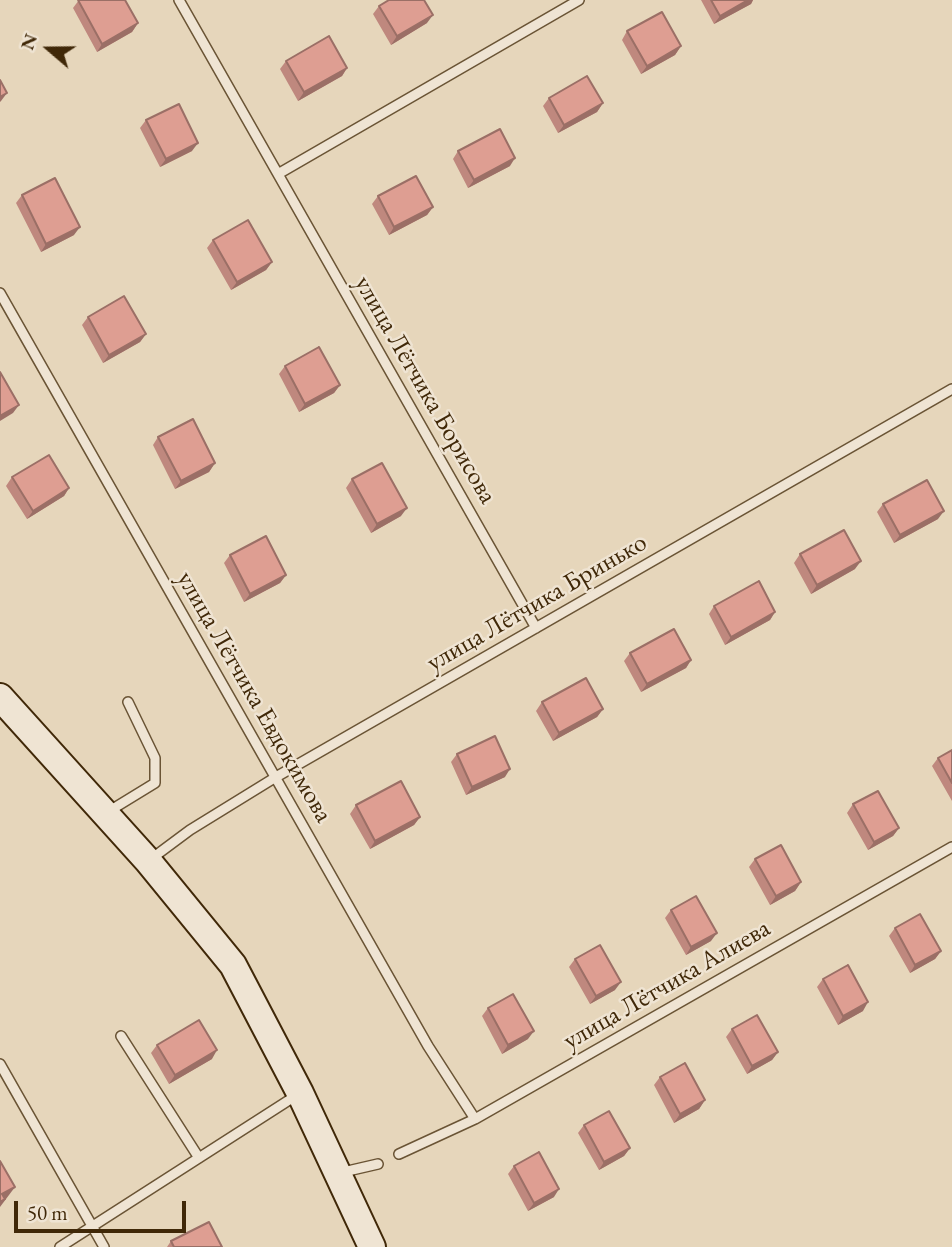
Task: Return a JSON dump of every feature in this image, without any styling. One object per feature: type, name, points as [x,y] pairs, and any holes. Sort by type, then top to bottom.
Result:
[{"type":"street","points":[[0,697],[148,861],[233,965],[300,1093],[372,1247]]},
{"type":"lane","name":"улица Лётчика Борисова","points":[[179,0],[536,628]]},
{"type":"lane","points":[[278,174],[579,0]]},
{"type":"lane","name":"улица Лётчика Евдокимова","points":[[0,293],[428,1046],[475,1119]]},
{"type":"lane","name":"улица Лётчика Бринько","points":[[148,861],[190,830],[276,777],[952,389]]},
{"type":"lane","points":[[105,814],[155,783],[155,758],[128,702]]},
{"type":"lane","name":"улица Лётчика Алиева","points":[[399,1154],[475,1119],[952,847]]},
{"type":"lane","points":[[121,1037],[200,1158]]},
{"type":"lane","points":[[0,1064],[104,1247]]},
{"type":"lane","points":[[60,1247],[300,1093]]},
{"type":"lane","points":[[337,1173],[378,1164]]},
{"type":"building","points":[[78,0],[125,0],[138,23],[102,44]]},
{"type":"building","points":[[389,0],[424,0],[433,15],[397,36],[379,6]]},
{"type":"building","points":[[711,0],[748,0],[720,16]]},
{"type":"building","points":[[662,12],[681,46],[647,66],[627,31]]},
{"type":"building","points":[[329,36],[347,68],[304,92],[286,61]]},
{"type":"building","points":[[587,76],[603,103],[564,125],[549,98]]},
{"type":"building","points":[[0,80],[7,93],[0,97]]},
{"type":"building","points":[[179,104],[198,143],[166,159],[146,120]]},
{"type":"building","points":[[500,129],[515,158],[474,180],[458,151]]},
{"type":"building","points":[[416,176],[433,207],[394,227],[378,196]]},
{"type":"building","points":[[55,178],[80,227],[46,244],[22,195]]},
{"type":"building","points":[[248,220],[272,262],[237,282],[213,240]]},
{"type":"building","points":[[124,296],[146,334],[109,355],[88,317]]},
{"type":"building","points":[[319,347],[340,385],[305,404],[285,366]]},
{"type":"building","points":[[0,372],[19,405],[0,416]]},
{"type":"building","points":[[193,419],[215,463],[181,481],[158,437]]},
{"type":"building","points":[[49,455],[69,488],[33,511],[12,477]]},
{"type":"building","points":[[382,463],[407,508],[377,524],[352,479]]},
{"type":"building","points":[[927,480],[944,511],[900,535],[883,504]]},
{"type":"building","points":[[844,530],[861,561],[817,585],[800,554]]},
{"type":"building","points":[[266,536],[286,575],[250,594],[230,555]]},
{"type":"building","points":[[759,581],[775,612],[731,637],[714,606]]},
{"type":"building","points":[[674,629],[691,660],[647,684],[630,653]]},
{"type":"building","points":[[586,678],[603,709],[559,733],[542,702]]},
{"type":"building","points":[[495,736],[510,769],[472,787],[457,754]]},
{"type":"building","points":[[952,750],[952,783],[938,758]]},
{"type":"building","points":[[401,781],[420,817],[375,841],[356,805]]},
{"type":"building","points":[[878,791],[899,828],[874,842],[853,804]]},
{"type":"building","points":[[781,845],[801,882],[776,896],[755,859]]},
{"type":"building","points":[[696,896],[717,933],[691,947],[671,910]]},
{"type":"building","points":[[920,914],[941,951],[915,965],[895,928]]},
{"type":"building","points":[[600,945],[621,982],[596,996],[575,959]]},
{"type":"building","points":[[848,965],[868,1002],[843,1016],[823,979]]},
{"type":"building","points":[[513,994],[534,1031],[508,1045],[488,1008]]},
{"type":"building","points":[[757,1015],[778,1052],[752,1066],[732,1029]]},
{"type":"building","points":[[199,1020],[217,1050],[175,1075],[157,1045]]},
{"type":"building","points":[[685,1063],[705,1100],[680,1114],[660,1077]]},
{"type":"building","points":[[609,1111],[630,1148],[604,1162],[584,1125]]},
{"type":"building","points":[[539,1152],[559,1189],[534,1203],[514,1166]]},
{"type":"building","points":[[0,1161],[15,1187],[2,1194],[5,1199],[0,1202]]},
{"type":"building","points":[[209,1222],[222,1247],[174,1247],[171,1241]]}]
